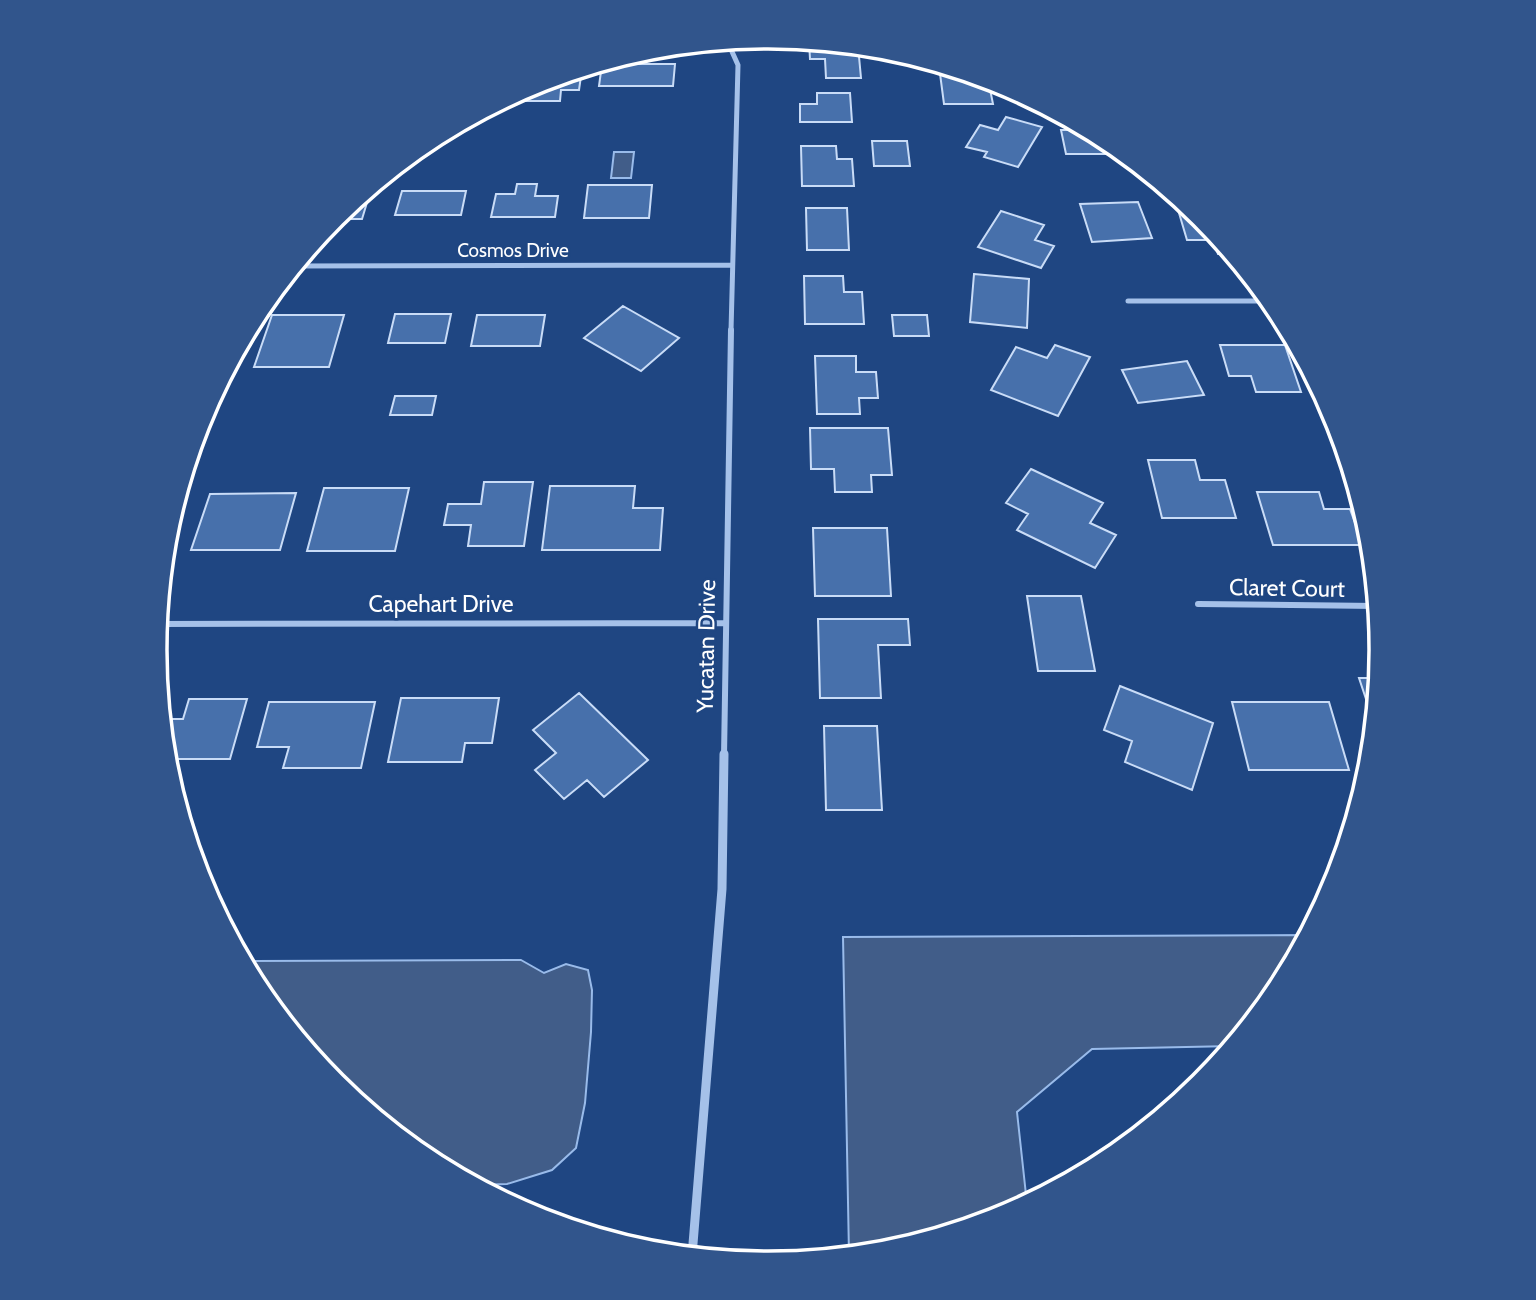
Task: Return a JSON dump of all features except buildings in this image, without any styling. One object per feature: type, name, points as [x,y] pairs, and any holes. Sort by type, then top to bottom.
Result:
[{"type":"street","name":"Yucatan Drive","points":[[693,1246],[722,889],[725,623],[738,65],[731,50]]},
{"type":"street","name":"Cosmos Drive","points":[[306,266],[732,265]]},
{"type":"street","points":[[1128,301],[1257,301]]},
{"type":"street","name":"Claret Court","points":[[1198,604],[1367,606]]},
{"type":"street","name":"Capehart Drive","points":[[168,624],[725,623]]},
{"type":"water","points":[[614,152],[634,152],[631,178],[611,178]]},
{"type":"water","points":[[1296,935],[1268,984],[1220,1046],[1092,1049],[1017,1112],[1026,1193],[924,1231],[849,1245],[843,937]]},
{"type":"water","points":[[521,960],[544,973],[566,964],[588,970],[592,990],[591,1032],[585,1103],[576,1148],[552,1170],[507,1184],[494,1184],[467,1170],[402,1127],[343,1075],[291,1016],[254,961]]}]
